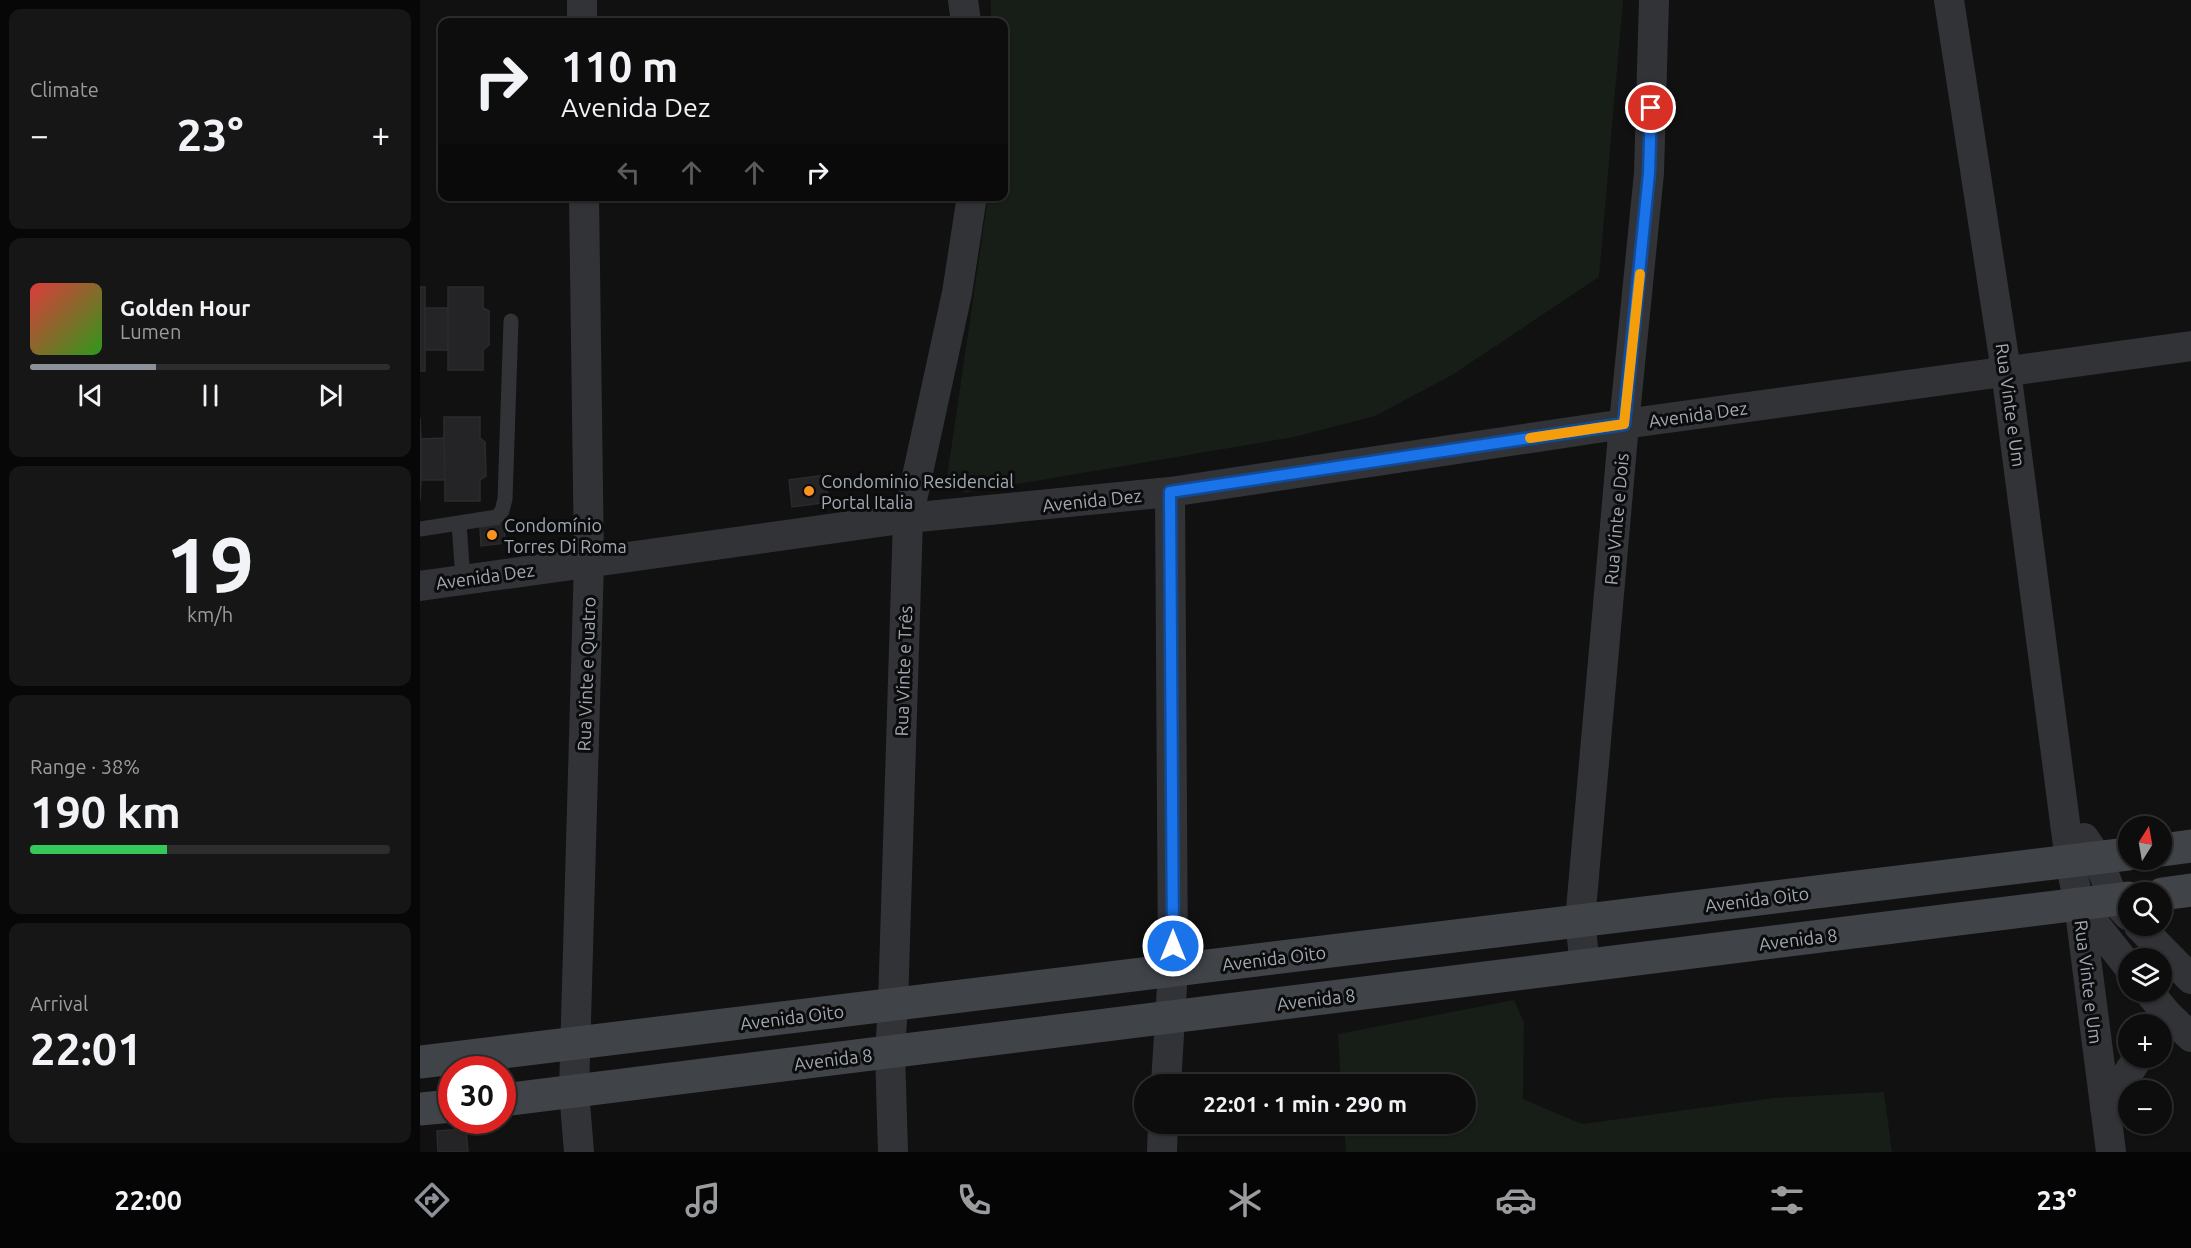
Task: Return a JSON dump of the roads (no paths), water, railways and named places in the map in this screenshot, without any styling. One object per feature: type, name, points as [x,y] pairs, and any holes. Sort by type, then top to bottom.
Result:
[{"type":"street","points":[[582,0],[582,18]]},
{"type":"street","points":[[963,0],[965,18]]},
{"type":"street","name":"Rua Vinte e Dois","points":[[1585,966],[1580,921],[1624,424],[1649,173],[1654,0]]},
{"type":"street","name":"Rua Vinte e Um","points":[[1949,0],[2006,371],[2066,812],[2099,857],[2079,904],[2112,1152]]},
{"type":"street","name":"Rua Vinte e Quatro","points":[[579,1152],[574,1091],[589,561],[584,201]]},
{"type":"street","name":"Rua Vinte e Três","points":[[893,1152],[890,1052],[908,518],[957,293],[971,201]]},
{"type":"street","name":"Avenida Dez","points":[[420,586],[908,518],[1170,492],[1624,424],[2191,346]]},
{"type":"street","points":[[1167,1074],[1173,970],[1170,492]]},
{"type":"street","points":[[2172,849],[2191,846]]},
{"type":"street","points":[[2099,857],[2118,893]]},
{"type":"street","name":"Avenida Oito","points":[[420,1062],[2099,857]]},
{"type":"street","points":[[2172,893],[2191,890]]},
{"type":"street","points":[[1746,900],[1755,944]]},
{"type":"street","points":[[2079,904],[2118,953]]},
{"type":"street","name":"Avenida 8","points":[[516,1098],[2079,904],[2118,904]]},
{"type":"street","points":[[2149,936],[2189,977],[2158,1010],[2191,1036]]},
{"type":"street","points":[[2105,1108],[2131,1068]]},
{"type":"street","points":[[420,1109],[438,1107]]},
{"type":"street","points":[[1162,1152],[1163,1134]]},
{"type":"lane","points":[[420,529],[497,517],[502,511],[506,499],[511,321]]},
{"type":"lane","points":[[459,523],[463,580]]},
{"type":"place","name":"Condominio Residencial Portal Italia","points":[[809,491]]},
{"type":"place","name":"Condomínio Torres Di Roma","points":[[492,535]]}]
